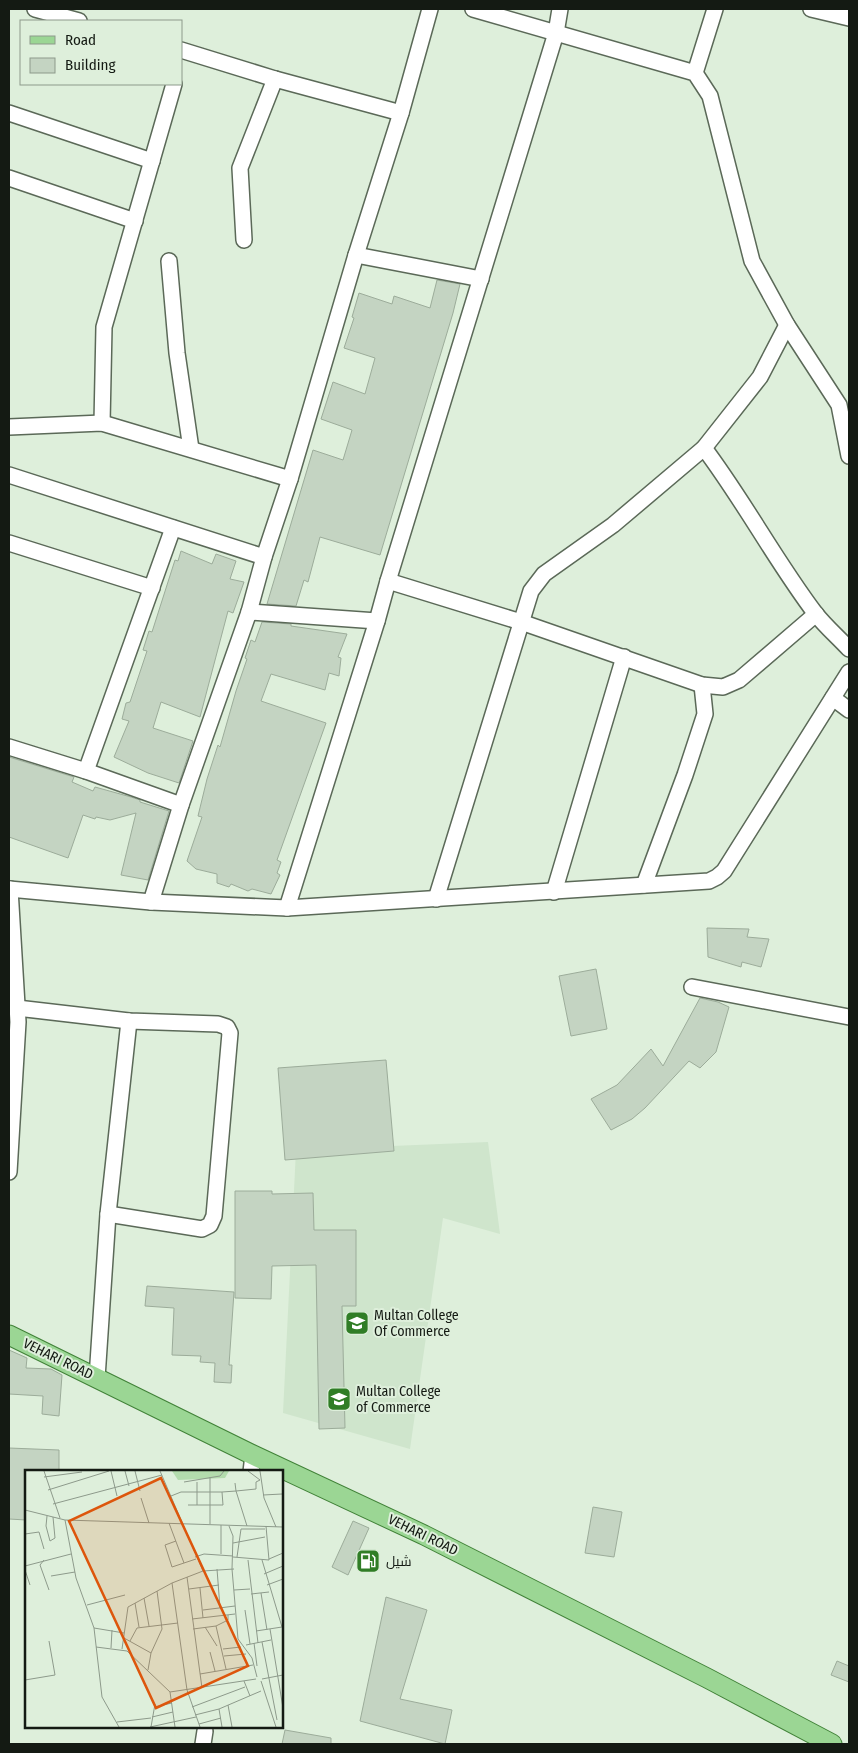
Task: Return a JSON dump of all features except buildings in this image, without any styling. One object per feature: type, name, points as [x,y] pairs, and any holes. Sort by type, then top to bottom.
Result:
[{"type":"main road","name":"VEHARI ROAD","points":[[9,1335],[96,1378],[252,1463],[269,1470]]},
{"type":"main road","name":"VEHARI ROAD","points":[[282,1476],[424,1535],[707,1678],[832,1744]]},
{"type":"street","points":[[35,9],[75,20]]},
{"type":"street","points":[[150,902],[181,805],[249,612],[264,557],[290,479],[356,256],[401,113],[430,9]]},
{"type":"street","points":[[473,9],[695,73],[710,96],[752,262],[787,325],[839,405],[849,456]]},
{"type":"street","points":[[286,908],[377,621],[556,33],[560,9]]},
{"type":"street","points":[[695,73],[715,9]]},
{"type":"street","points":[[811,9],[849,18]]},
{"type":"street","points":[[182,54],[401,113]]},
{"type":"street","points":[[244,240],[240,168],[275,79]]},
{"type":"street","points":[[102,423],[104,327],[174,85]]},
{"type":"street","points":[[9,113],[152,161]]},
{"type":"street","points":[[9,178],[135,221]]},
{"type":"street","points":[[356,256],[481,279]]},
{"type":"street","points":[[169,261],[177,353],[191,449]]},
{"type":"street","points":[[436,899],[531,591],[544,574],[612,524],[704,448],[760,377],[787,325]]},
{"type":"street","points":[[9,427],[102,423],[290,479]]},
{"type":"street","points":[[704,448],[728,479],[816,614],[849,649]]},
{"type":"street","points":[[9,475],[264,557]]},
{"type":"street","points":[[86,771],[173,528]]},
{"type":"street","points":[[10,545],[152,588]]},
{"type":"street","points":[[388,581],[521,622],[702,685],[723,687],[739,680],[816,614]]},
{"type":"street","points":[[249,612],[377,621]]},
{"type":"street","points":[[554,892],[624,657]]},
{"type":"street","points":[[9,1172],[15,1017],[10,889],[150,902],[286,908],[710,881],[724,870],[849,672]]},
{"type":"street","points":[[644,886],[685,775],[705,714],[702,685]]},
{"type":"street","points":[[833,698],[849,710]]},
{"type":"street","points":[[9,747],[86,771],[181,805]]},
{"type":"street","points":[[692,987],[849,1017]]},
{"type":"street","points":[[15,1017],[218,1024],[227,1027],[230,1033],[214,1216],[210,1225],[202,1229],[108,1214]]},
{"type":"street","points":[[96,1378],[108,1214],[128,1021]]},
{"type":"shaded area","name":"Multan College Of Commerce","points":[[488,1142],[500,1234],[443,1218],[410,1449],[283,1413],[296,1150]]},
{"type":"place","name":"Multan College Of Commerce","points":[[357,1323]]},
{"type":"place","name":"Multan College of Commerce","points":[[339,1399]]},
{"type":"place","name":"شیل","points":[[368,1561]]}]
